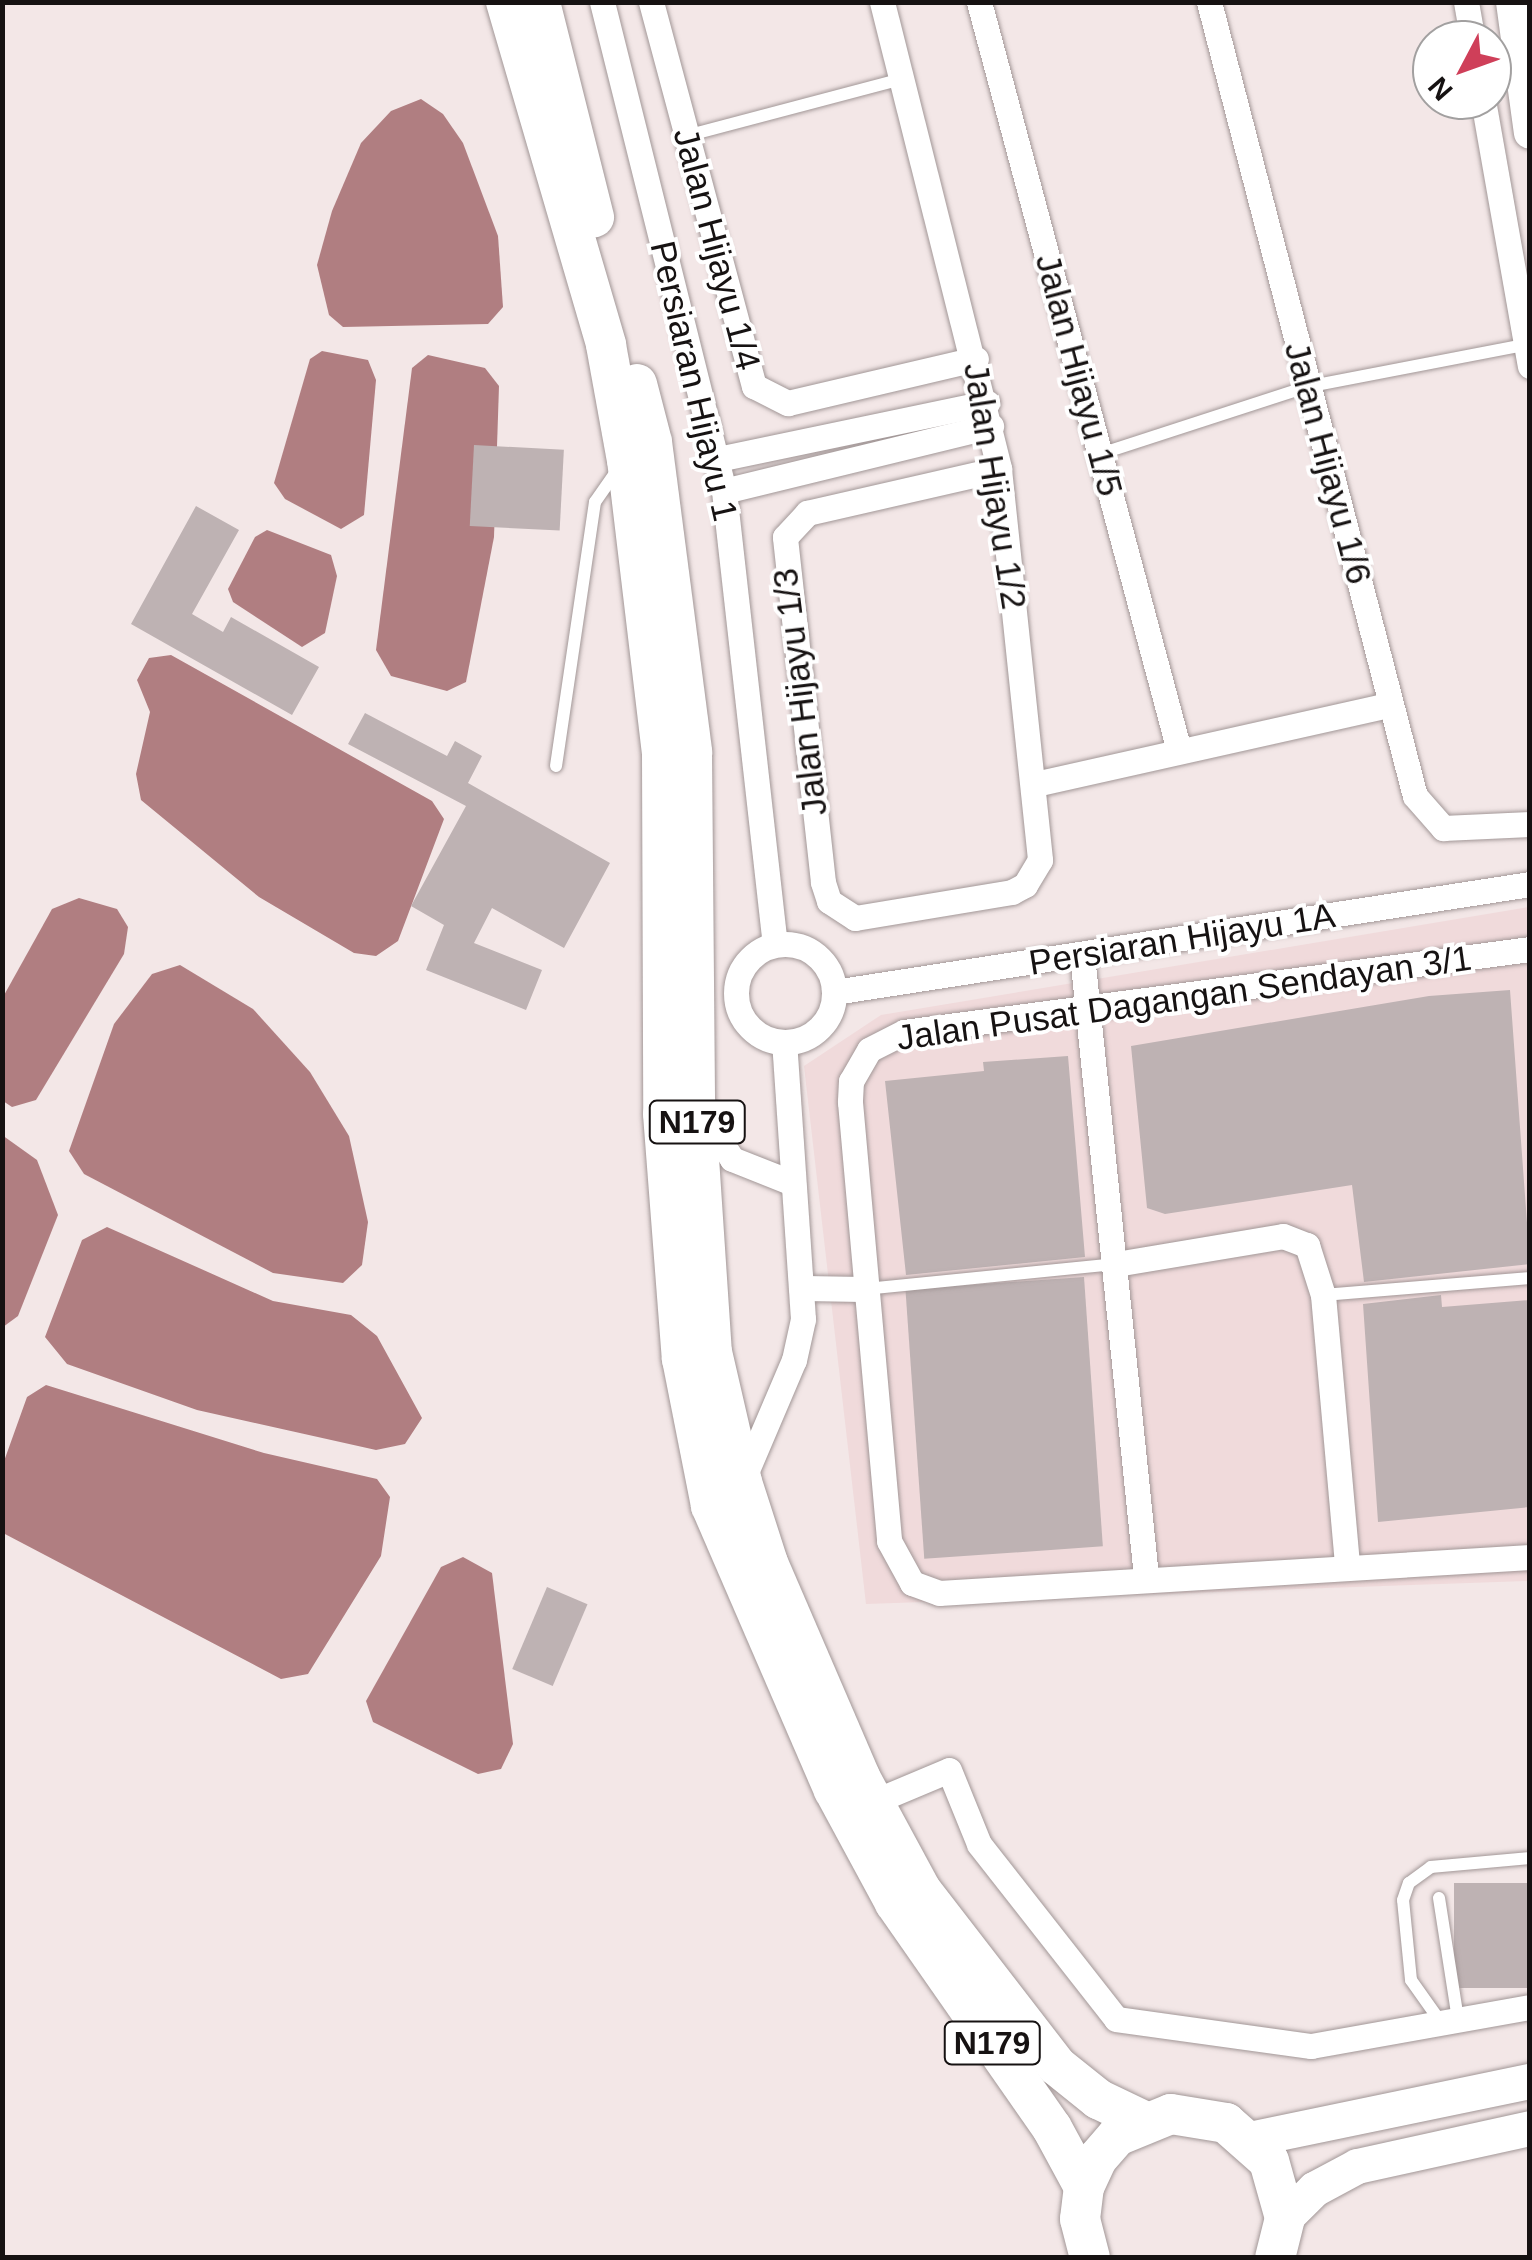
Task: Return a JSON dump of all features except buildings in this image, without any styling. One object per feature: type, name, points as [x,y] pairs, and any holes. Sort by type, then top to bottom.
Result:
[{"type":"main road","name":"N179","points":[[506,2],[606,345],[626,460],[662,756],[662,1114],[682,1359],[711,1506],[819,1757],[894,1903],[1052,2128],[1084,2187]]},
{"type":"main road","name":"N179","points":[[540,2],[652,442],[692,752],[695,1098],[712,1352],[742,1482],[768,1563],[874,1802],[921,1890],[1022,2026],[1057,2066],[1098,2099],[1144,2120]]},
{"type":"main road","points":[[1249,2138],[1530,2081]]},
{"type":"main road","points":[[1090,2258],[1080,2220],[1084,2187],[1117,2136],[1144,2120],[1199,2115],[1249,2138],[1281,2188],[1284,2218],[1275,2258]]},
{"type":"main road","points":[[1284,2218],[1314,2188],[1357,2166],[1530,2128]]},
{"type":"street","name":"Persiaran Hijayu 1","points":[[602,2],[724,491],[776,944]]},
{"type":"street","name":"Jalan Hijayu 1/4","points":[[651,2],[748,373],[763,396],[788,403],[976,359]]},
{"type":"street","name":"Jalan Hijayu 1/2","points":[[882,2],[989,414],[999,468],[1036,784],[1040,860],[1034,873],[1012,892],[938,906]]},
{"type":"street","name":"Jalan Hijayu 1/5","points":[[979,2],[1178,747]]},
{"type":"street","name":"Jalan Hijayu 1/6","points":[[1209,2],[1388,706],[1415,796],[1430,820],[1459,830],[1530,824]]},
{"type":"street","points":[[1512,2],[1530,133]]},
{"type":"street","points":[[1486,120],[1527,356]]},
{"type":"street","points":[[718,459],[989,414]]},
{"type":"street","points":[[724,491],[989,414]]},
{"type":"street","name":"Jalan Hijayu 1/3","points":[[938,906],[855,918],[830,901],[785,538],[807,513],[999,468]]},
{"type":"street","points":[[1036,784],[1178,747],[1388,706]]},
{"type":"street","name":"Persiaran Hijayu 1A","points":[[834,992],[1530,884]]},
{"type":"street","points":[[776,944],[792,944],[822,960],[834,992],[814,1033],[784,1042],[754,1032],[737,1006],[735,990],[746,961],[776,944]]},
{"type":"street","name":"Jalan Pusat Dagangan Sendayan 3/1","points":[[1530,949],[904,1032],[869,1050],[851,1082],[850,1102],[889,1542],[912,1583],[938,1593],[1347,1563],[1530,1557]]},
{"type":"street","points":[[1082,955],[1146,1576]]},
{"type":"street","points":[[742,1482],[794,1360],[802,1288],[790,1182],[784,1042]]},
{"type":"street","points":[[695,1098],[723,1152],[790,1182]]},
{"type":"street","points":[[1116,1264],[1297,1238],[1315,1257],[1324,1295],[1347,1563]]},
{"type":"street","points":[[802,1288],[866,1290]]},
{"type":"street","points":[[874,1802],[950,1770],[979,1844],[1116,2019],[1310,2046],[1530,2008]]},
{"type":"lane","points":[[686,136],[902,79]]},
{"type":"lane","points":[[1100,454],[1306,387],[1527,356]]},
{"type":"lane","points":[[556,766],[595,502],[626,460]]},
{"type":"lane","points":[[866,1290],[1116,1264]]},
{"type":"lane","points":[[1324,1295],[1530,1278]]},
{"type":"lane","points":[[1450,2021],[1416,1995],[1403,1900],[1408,1883],[1431,1868],[1530,1858]]},
{"type":"lane","points":[[1439,1898],[1450,2021]]},
{"type":"shaded area","points":[[421,99],[443,114],[463,143],[498,236],[503,307],[488,324],[343,327],[329,315],[317,265],[332,211],[361,143],[391,111]]},
{"type":"shaded area","points":[[322,351],[368,360],[376,380],[364,515],[341,529],[285,499],[274,483],[310,359]]},
{"type":"shaded area","points":[[428,355],[485,368],[499,386],[494,537],[466,682],[447,691],[391,676],[376,650],[412,368]]},
{"type":"shaded area","points":[[267,530],[331,555],[337,576],[325,633],[302,647],[233,602],[228,589],[255,537]]},
{"type":"shaded area","points":[[171,655],[432,801],[444,819],[398,941],[376,956],[354,953],[259,897],[141,800],[136,774],[150,712],[137,680],[149,658]]},
{"type":"shaded area","points":[[79,898],[117,909],[128,927],[124,954],[36,1100],[12,1107],[3,1101],[3,997],[52,909]]},
{"type":"shaded area","points":[[1529,907],[1529,1581],[866,1604],[804,1066],[881,1015]]},
{"type":"shaded area","points":[[180,965],[253,1009],[310,1072],[349,1136],[368,1222],[362,1265],[343,1283],[273,1273],[84,1174],[69,1151],[114,1024],[152,974]]},
{"type":"shaded area","points":[[2,1135],[37,1160],[58,1215],[18,1316],[3,1327]]},
{"type":"shaded area","points":[[107,1227],[273,1301],[351,1315],[377,1336],[422,1418],[405,1444],[376,1450],[197,1410],[67,1364],[45,1337],[82,1240]]},
{"type":"shaded area","points":[[46,1385],[264,1453],[377,1479],[390,1497],[381,1556],[308,1674],[281,1679],[3,1533],[3,1464],[27,1397]]},
{"type":"shaded area","points":[[463,1557],[492,1573],[513,1744],[501,1769],[478,1774],[373,1722],[366,1701],[441,1567]]}]
